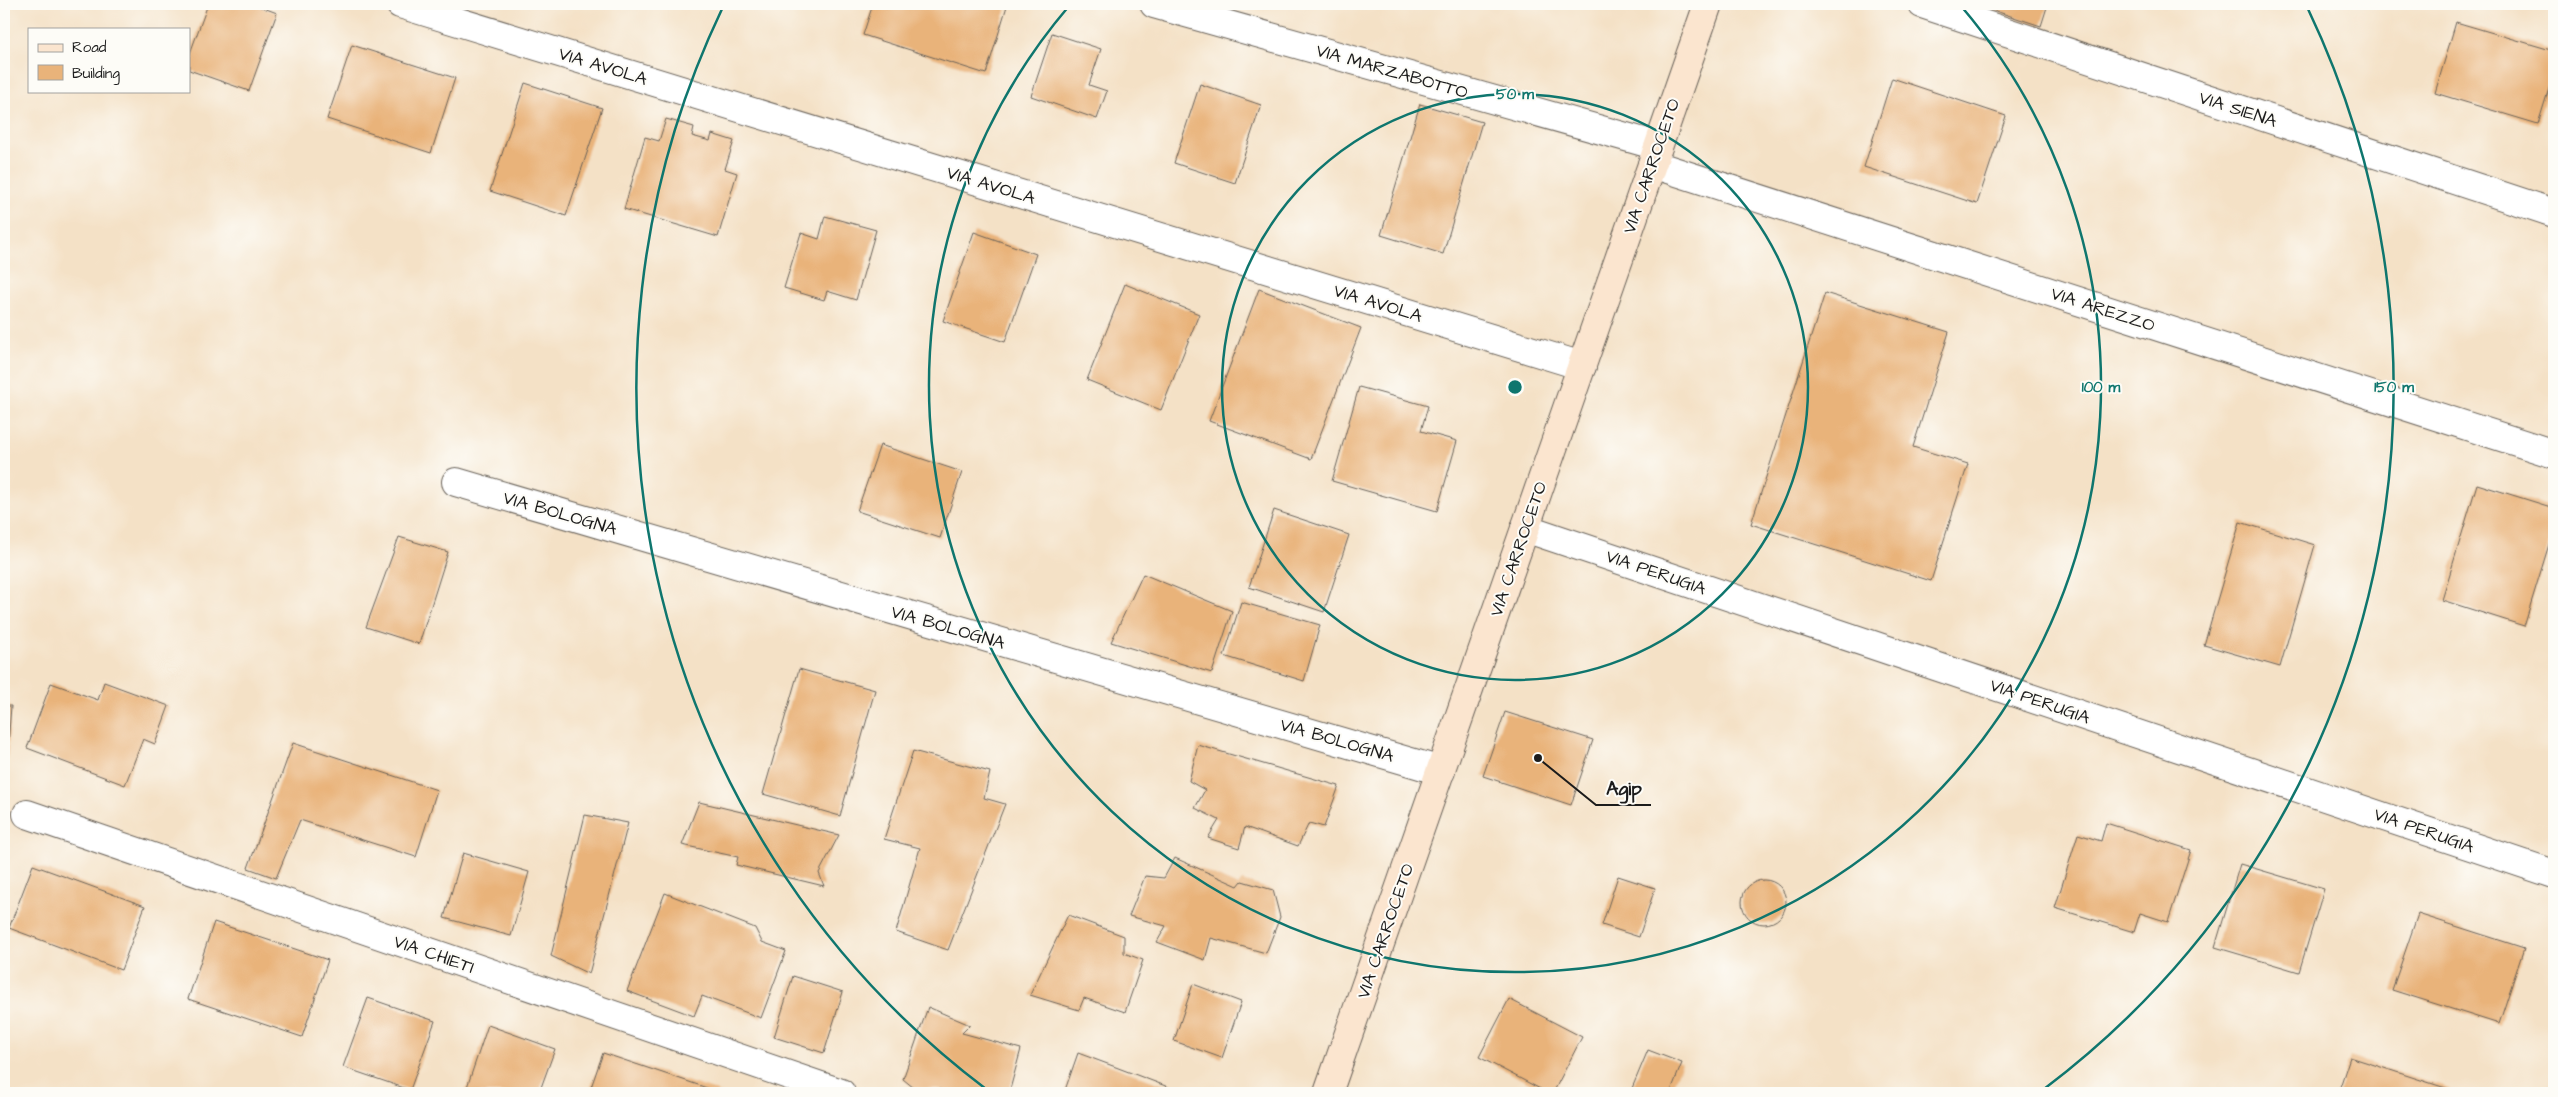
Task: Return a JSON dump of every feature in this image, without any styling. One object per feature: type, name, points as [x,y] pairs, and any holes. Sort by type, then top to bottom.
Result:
[{"type":"street","name":"VIA AVOLA","points":[[400,4],[1582,366]]},
{"type":"street","name":"VIA MARZABOTTO","points":[[1154,4],[1655,155]]},
{"type":"street","name":"VIA CARROCETO","points":[[1328,1093],[1708,4]]},
{"type":"street","name":"VIA SIENA","points":[[1922,4],[2554,214]]},
{"type":"street","name":"VIA AREZZO","points":[[1655,155],[2554,454]]},
{"type":"street","name":"VIA BOLOGNA","points":[[456,482],[1441,771]]},
{"type":"street","name":"VIA PERUGIA","points":[[1526,528],[2554,874]]},
{"type":"street","name":"VIA CHIETI","points":[[27,814],[841,1093]]},
{"type":"building","points":[[208,4],[253,4],[277,13],[249,91],[190,70],[190,53]]},
{"type":"building","points":[[873,4],[1000,4],[1007,6],[986,74],[863,35]]},
{"type":"building","points":[[1974,4],[2048,4],[2041,26]]},
{"type":"building","points":[[2456,22],[2554,51],[2554,72],[2538,124],[2435,93]]},
{"type":"building","points":[[1052,33],[1101,49],[1089,85],[1107,91],[1097,119],[1031,96]]},
{"type":"building","points":[[352,45],[455,78],[431,153],[327,119]]},
{"type":"building","points":[[1892,78],[2006,116],[1977,204],[1864,167]]},
{"type":"building","points":[[525,83],[602,108],[566,216],[490,191]]},
{"type":"building","points":[[1200,84],[1261,105],[1235,183],[1174,163]]},
{"type":"building","points":[[1420,104],[1482,122],[1443,254],[1381,235]]},
{"type":"building","points":[[666,119],[694,127],[692,136],[710,141],[712,134],[734,141],[725,169],[737,173],[718,237],[624,209],[645,137],[659,141]]},
{"type":"building","points":[[825,216],[876,230],[856,300],[827,291],[824,300],[784,288],[801,233],[819,239]]},
{"type":"building","points":[[974,232],[1036,254],[1005,342],[943,321]]},
{"type":"building","points":[[1125,284],[1199,314],[1161,410],[1087,380]]},
{"type":"building","points":[[1259,289],[1361,328],[1311,459],[1209,421]]},
{"type":"building","points":[[1825,293],[1949,332],[1913,447],[1968,464],[1931,581],[1751,524]]},
{"type":"building","points":[[1359,387],[1428,406],[1421,431],[1457,441],[1437,511],[1332,481]]},
{"type":"building","points":[[880,445],[962,472],[940,538],[857,511]]},
{"type":"building","points":[[2477,484],[2554,508],[2554,528],[2524,626],[2442,600]]},
{"type":"building","points":[[1274,510],[1349,535],[1324,612],[1249,587]]},
{"type":"building","points":[[2240,522],[2315,545],[2280,667],[2204,645]]},
{"type":"building","points":[[399,537],[448,552],[419,644],[366,627]]},
{"type":"building","points":[[1143,574],[1232,611],[1212,673],[1111,642]]},
{"type":"building","points":[[1241,602],[1320,625],[1304,681],[1224,656]]},
{"type":"building","points":[[799,669],[875,690],[840,816],[763,794]]},
{"type":"building","points":[[104,682],[169,706],[155,744],[143,739],[125,785],[27,748],[51,683],[98,700]]},
{"type":"building","points":[[4,706],[11,706],[7,759],[4,759]]},
{"type":"building","points":[[1505,712],[1593,740],[1571,805],[1483,776]]},
{"type":"building","points":[[293,743],[437,790],[416,857],[300,820],[276,878],[248,868]]},
{"type":"building","points":[[1198,745],[1339,786],[1324,827],[1309,823],[1298,846],[1245,827],[1239,848],[1208,838],[1219,820],[1195,808],[1205,790],[1189,781]]},
{"type":"building","points":[[913,751],[990,772],[984,798],[1005,804],[948,950],[896,932],[920,848],[884,839]]},
{"type":"building","points":[[699,802],[839,835],[819,873],[824,886],[736,865],[738,857],[682,845]]},
{"type":"building","points":[[585,815],[628,823],[589,974],[551,956]]},
{"type":"building","points":[[2106,823],[2191,850],[2168,922],[2140,913],[2134,932],[2055,908],[2078,834],[2101,841]]},
{"type":"building","points":[[463,853],[529,872],[511,936],[444,918]]},
{"type":"building","points":[[1175,858],[1238,886],[1242,881],[1273,890],[1280,917],[1266,953],[1211,938],[1205,960],[1157,942],[1166,926],[1129,916],[1145,876],[1164,878]]},
{"type":"building","points":[[2240,864],[2324,889],[2299,972],[2215,947]]},
{"type":"building","points":[[33,865],[145,906],[121,970],[9,928]]},
{"type":"building","points":[[1618,876],[1655,888],[1639,937],[1602,925]]},
{"type":"building","points":[[1760,880],[1768,880],[1780,886],[1786,902],[1780,918],[1768,924],[1760,924],[1748,918],[1742,906],[1742,898],[1748,886]]},
{"type":"building","points":[[665,893],[755,928],[762,942],[786,951],[761,1018],[702,996],[694,1016],[627,991]]},
{"type":"building","points":[[2418,914],[2524,948],[2499,1024],[2392,990]]},
{"type":"building","points":[[1068,915],[1124,936],[1124,953],[1143,960],[1125,1012],[1084,998],[1079,1010],[1030,995]]},
{"type":"building","points":[[214,922],[328,960],[302,1037],[188,999]]},
{"type":"building","points":[[793,976],[843,992],[824,1053],[774,1037]]},
{"type":"building","points":[[1193,984],[1241,1002],[1222,1058],[1174,1041]]},
{"type":"building","points":[[368,998],[435,1021],[410,1090],[343,1067]]},
{"type":"building","points":[[1509,999],[1582,1037],[1553,1093],[1548,1093],[1479,1057]]},
{"type":"building","points":[[928,1007],[970,1025],[962,1033],[1021,1049],[1009,1093],[955,1093],[939,1089],[914,1088],[903,1079]]},
{"type":"building","points":[[488,1025],[555,1049],[539,1093],[465,1093]]},
{"type":"building","points":[[1648,1050],[1682,1063],[1670,1093],[1630,1093]]},
{"type":"building","points":[[603,1053],[722,1093],[589,1093]]},
{"type":"building","points":[[1078,1053],[1113,1066],[1184,1093],[1064,1093]]},
{"type":"building","points":[[2350,1057],[2461,1093],[2338,1093]]},
{"type":"place","name":"Agip","points":[[1538,758]]}]
